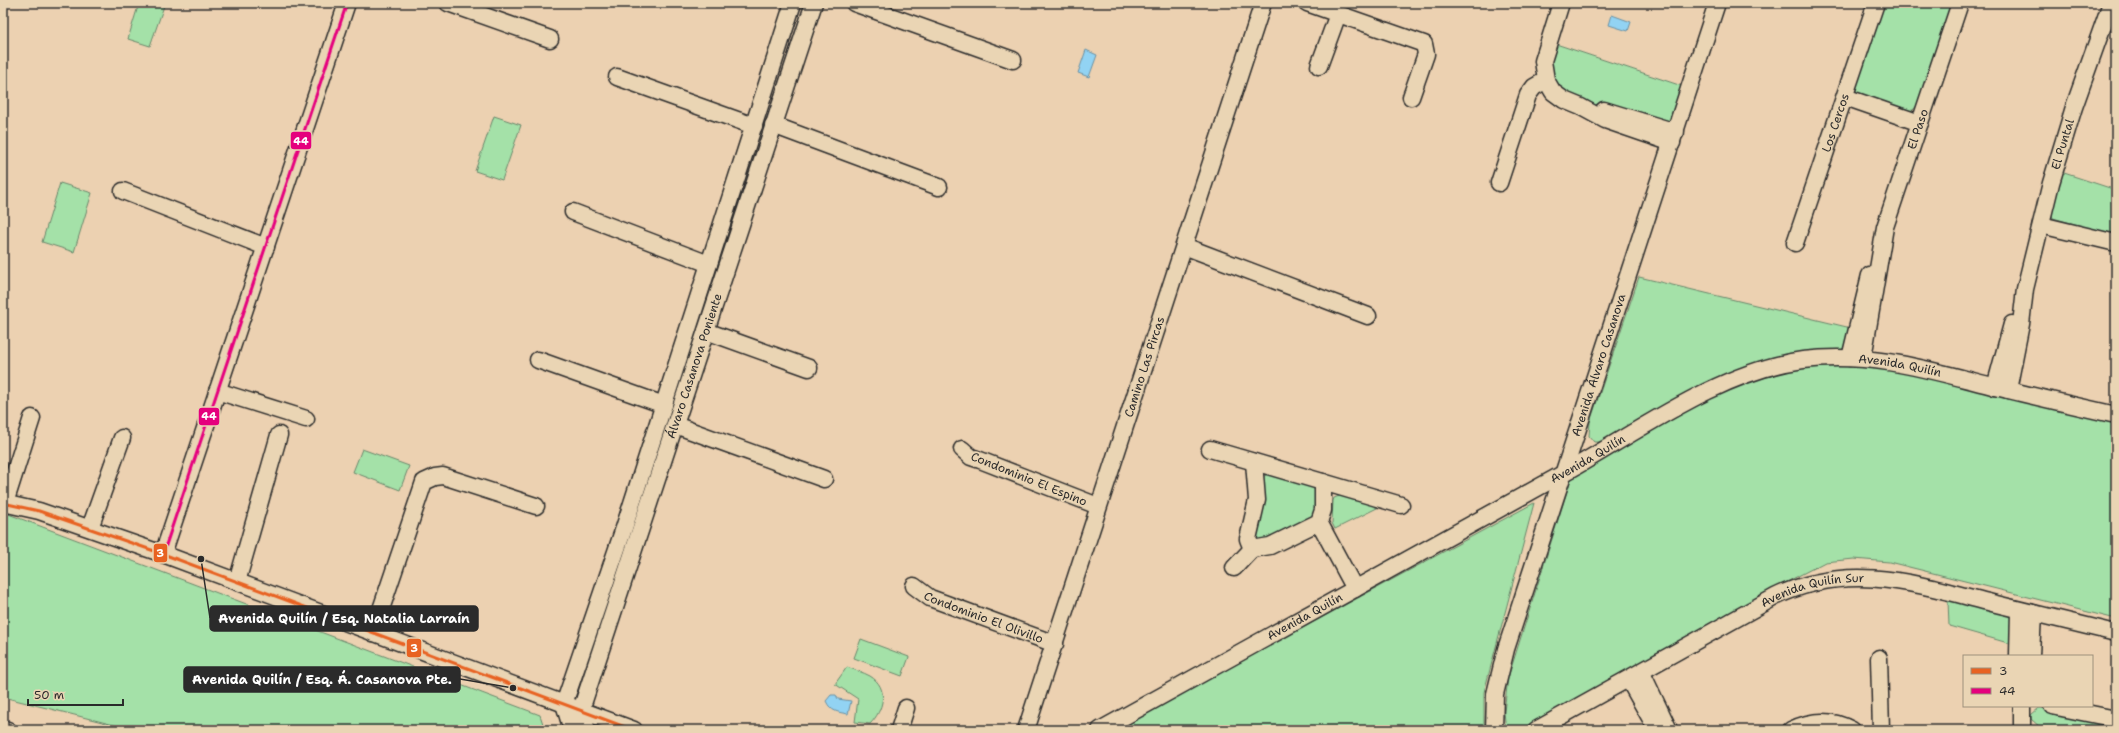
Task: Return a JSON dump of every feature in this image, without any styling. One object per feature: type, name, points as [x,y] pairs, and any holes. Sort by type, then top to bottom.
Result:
[{"type":"street","points":[[163,554],[347,3]]},
{"type":"street","points":[[448,3],[550,39]]},
{"type":"street","name":"Álvaro Casanova Poniente","points":[[564,704],[664,405],[793,3]]},
{"type":"street","name":"Álvaro Casanova Poniente","points":[[581,710],[814,3]]},
{"type":"street","points":[[854,3],[1013,60]]},
{"type":"street","name":"Camino Las Pircas","points":[[1026,730],[1263,3]]},
{"type":"street","points":[[1307,3],[1424,44],[1426,54],[1411,97]]},
{"type":"street","points":[[1561,3],[1544,54],[1543,68],[1546,80],[1558,96],[1605,120],[1674,137]]},
{"type":"street","name":"Avenida Álvaro Casanova","points":[[1494,730],[1494,706],[1500,669],[1562,474],[1717,3]]},
{"type":"street","name":"Los Cercos","points":[[1795,243],[1876,3]]},
{"type":"street","name":"El Paso","points":[[1856,358],[1877,284],[1879,256],[1885,226],[1960,3]]},
{"type":"street","name":"El Puntal","points":[[2002,388],[2013,318],[2025,289],[2064,138],[2111,3]]},
{"type":"street","points":[[1319,66],[1338,14]]},
{"type":"street","points":[[617,77],[754,126]]},
{"type":"street","points":[[1499,182],[1528,95],[1534,87],[1546,80]]},
{"type":"street","points":[[1844,97],[1920,123]]},
{"type":"street","points":[[773,125],[939,187]]},
{"type":"street","points":[[123,191],[266,247]]},
{"type":"street","points":[[573,212],[708,264]]},
{"type":"street","points":[[2041,225],[2116,243]]},
{"type":"street","points":[[1184,246],[1368,316]]},
{"type":"street","points":[[695,306],[712,311]]},
{"type":"street","points":[[706,330],[809,368]]},
{"type":"street","name":"Avenida Quilín","points":[[1100,730],[1562,474],[1691,400],[1733,380],[1786,363],[1856,358],[1904,363],[2116,416]]},
{"type":"street","points":[[538,360],[664,405]]},
{"type":"street","points":[[217,391],[306,419]]},
{"type":"street","points":[[32,418],[4,503],[39,511],[163,554],[634,730]]},
{"type":"street","points":[[675,425],[824,479]]},
{"type":"street","points":[[237,582],[279,435]]},
{"type":"street","points":[[90,528],[122,438]]},
{"type":"street","name":"Condominio El Espino","points":[[962,448],[976,458],[1098,506]]},
{"type":"street","points":[[1210,449],[1401,505]]},
{"type":"street","points":[[1252,549],[1248,539],[1257,500],[1254,462]]},
{"type":"street","points":[[373,633],[424,482],[435,477],[444,476],[536,506]]},
{"type":"street","points":[[1323,482],[1324,505],[1319,522],[1355,589]]},
{"type":"street","points":[[1234,568],[1252,549],[1270,546],[1319,522]]},
{"type":"street","name":"Avenida Quilín Sur","points":[[1536,730],[1787,592],[1812,583],[1834,579],[1861,577],[1898,580],[2116,633]]},
{"type":"street","name":"Condominio El Olivillo","points":[[914,586],[930,598],[1054,644]]},
{"type":"street","points":[[2018,655],[2026,611]]},
{"type":"street","points":[[2026,611],[2031,655]]},
{"type":"street","points":[[1868,730],[1876,723],[1880,723],[1879,658]]},
{"type":"street","points":[[1636,676],[1657,730]]},
{"type":"street","points":[[1636,676],[1669,730]]},
{"type":"street","points":[[564,704],[572,730]]},
{"type":"street","points":[[2022,707],[2025,729]]},
{"type":"street","points":[[2057,707],[2116,719]]},
{"type":"street","points":[[899,730],[906,708]]},
{"type":"street","points":[[581,710],[587,730]]},
{"type":"street","points":[[1791,730],[1804,724],[1820,722],[1842,725],[1852,730]]},
{"type":"street","points":[[3,729],[8,730]]},
{"type":"green space","points":[[139,3],[165,3],[150,46],[128,39]]},
{"type":"green space","points":[[1884,3],[1951,3],[1920,102],[1913,110],[1907,111],[1856,92],[1856,86]]},
{"type":"green space","points":[[1556,44],[1682,86],[1668,126],[1579,102],[1555,88],[1550,64]]},
{"type":"green space","points":[[494,116],[521,125],[502,180],[475,171]]},
{"type":"green space","points":[[2061,172],[2116,190],[2116,236],[2053,218],[2051,213]]},
{"type":"green space","points":[[60,183],[92,193],[74,252],[42,242]]},
{"type":"green space","points":[[1639,277],[1851,328],[1845,349],[1806,356],[1603,442],[1594,442],[1589,436],[1590,422]]},
{"type":"green space","points":[[1823,364],[1890,368],[2116,422],[2116,619],[1889,562],[1854,559],[1825,562],[1758,597],[1520,730],[1506,730],[1504,712],[1508,678],[1571,479],[1583,468],[1710,398],[1765,375]]},
{"type":"green space","points":[[362,449],[409,466],[400,490],[353,472]]},
{"type":"green space","points":[[1269,473],[1315,487],[1317,489],[1315,515],[1270,541],[1256,540],[1263,506],[1263,477]]},
{"type":"green space","points":[[1342,495],[1381,506],[1335,529],[1332,523],[1333,501],[1334,498]]},
{"type":"green space","points":[[1534,503],[1484,692],[1484,730],[1113,730]]},
{"type":"green space","points":[[3,512],[540,715],[545,730],[134,730],[3,697]]},
{"type":"green space","points":[[1948,600],[2017,617],[2015,645],[1949,626]]},
{"type":"green space","points":[[861,639],[909,657],[902,676],[854,658]]},
{"type":"green space","points":[[847,667],[870,676],[880,687],[882,693],[881,706],[875,719],[870,724],[855,722],[858,699],[835,684]]},
{"type":"green space","points":[[2039,708],[2046,708],[2116,723],[2116,730],[2051,730],[2041,728],[2031,719],[2031,715]]},
{"type":"water","points":[[1612,15],[1631,22],[1628,31],[1609,25]]},
{"type":"water","points":[[1086,50],[1097,55],[1089,77],[1078,73]]},
{"type":"water","points":[[831,695],[836,695],[838,699],[851,701],[848,714],[835,711],[828,705],[826,701]]},
{"type":"transit line","name":"44","points":[[163,554],[347,3]]},
{"type":"transit line","name":"3","points":[[3,503],[39,511],[163,554],[625,727]]},
{"type":"place","name":"Avenida Quilín / Esq. Natalia Larraín","points":[[201,559]]},
{"type":"place","name":"Avenida Quilín / Esq. Á. Casanova Pte.","points":[[513,688]]}]
